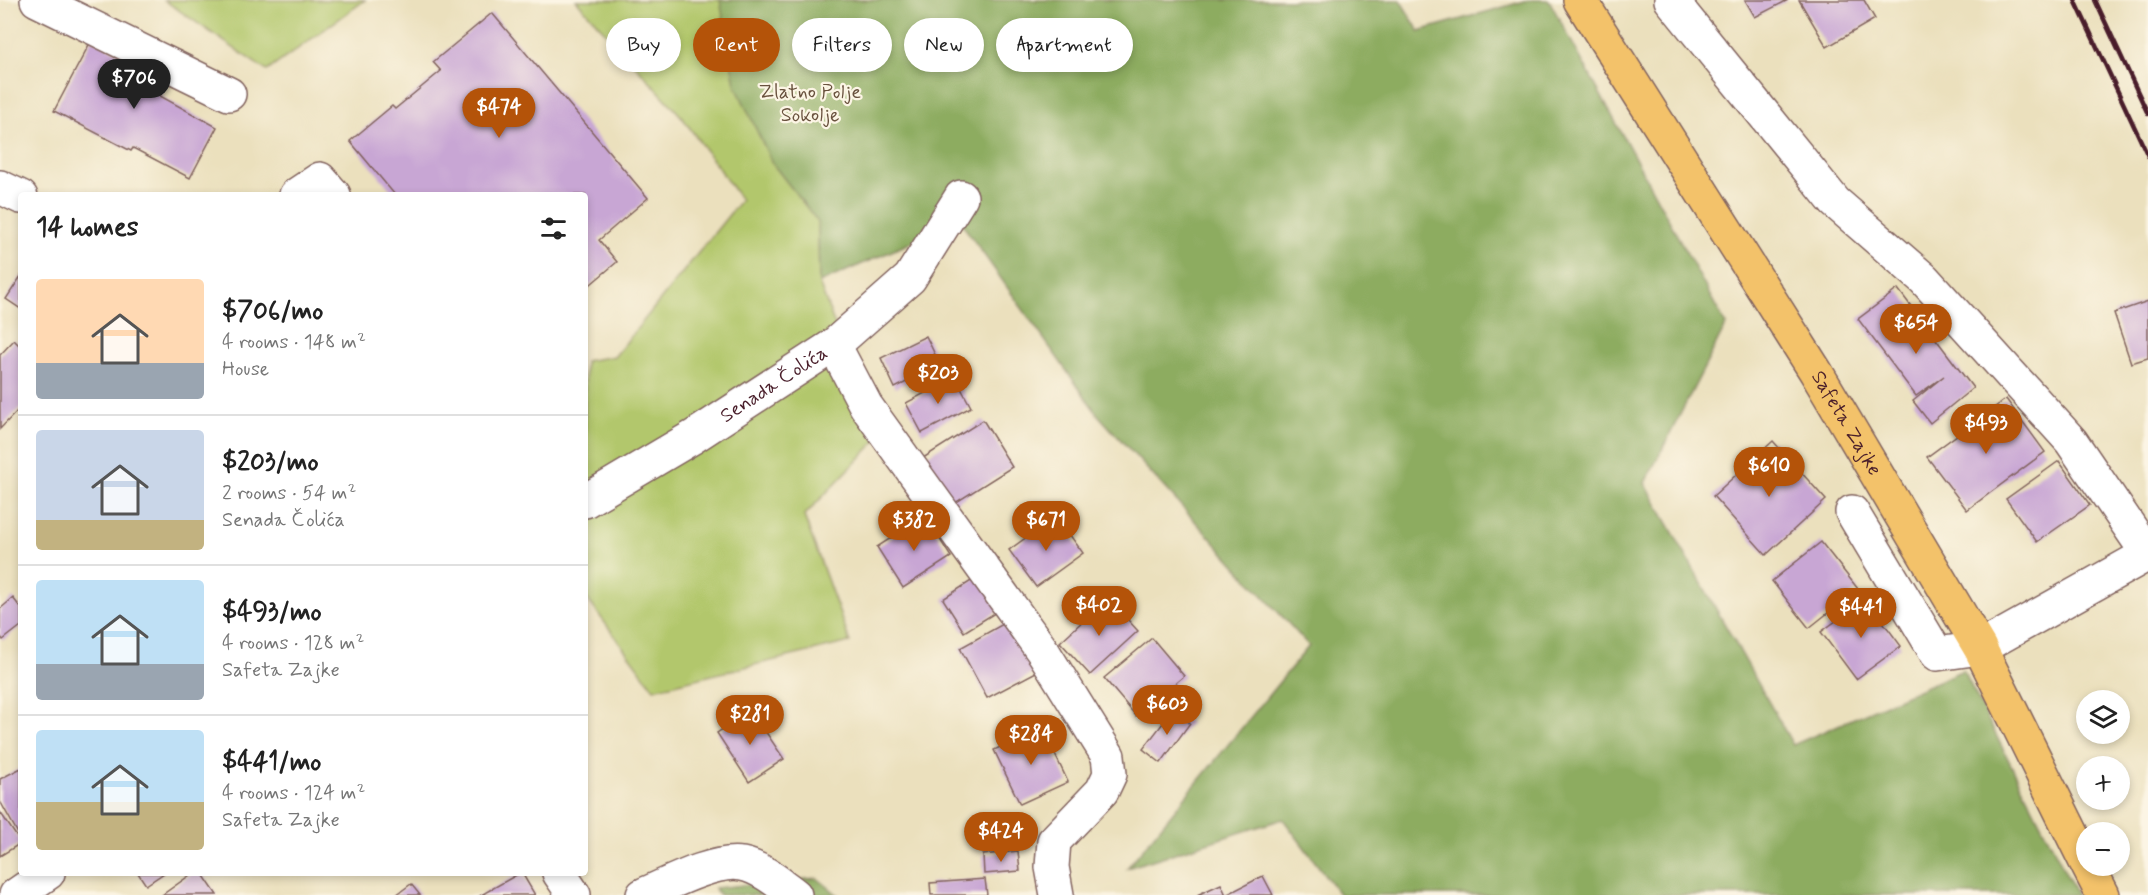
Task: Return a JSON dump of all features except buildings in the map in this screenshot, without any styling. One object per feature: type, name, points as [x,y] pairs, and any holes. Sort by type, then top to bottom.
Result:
[{"type":"main road","name":"Safeta Zajke","points":[[1580,0],[1816,372],[1980,648],[2076,842]]},
{"type":"main road","name":"Safeta Zajke","points":[[2093,876],[2103,895]]},
{"type":"street","points":[[37,0],[229,93]]},
{"type":"street","points":[[1671,0],[1835,202],[1924,279],[2071,441],[2148,554],[1980,648],[1937,654],[1852,512]]},
{"type":"street","points":[[300,192],[320,179],[331,192]]},
{"type":"street","points":[[0,187],[18,196]]},
{"type":"street","points":[[834,345],[910,278],[961,197]]},
{"type":"street","name":"Senada Čolića","points":[[588,499],[693,437],[834,345],[866,406],[1044,653],[1108,756],[1110,774],[1102,790],[1054,841],[1052,867],[1057,895]]},
{"type":"street","points":[[643,895],[689,886],[709,867],[741,864],[766,873],[795,895]]},
{"type":"street","points":[[16,895],[44,876]]},
{"type":"street","points":[[561,876],[574,895]]},
{"type":"green space","points":[[164,0],[365,0],[267,71]]},
{"type":"green space","name":"Zlatno Polje Sokolje","points":[[576,0],[871,0],[867,18],[792,18],[792,72],[854,72],[818,231],[819,283],[878,439],[804,516],[850,642],[654,689],[588,600],[588,360],[615,356],[741,200],[682,117],[641,72],[681,72],[681,18],[606,18],[606,33]]},
{"type":"green space","name":"Zlatno Polje Sokolje","points":[[720,0],[1400,0],[1419,31],[1528,0],[1549,0],[1726,325],[1645,483],[1793,745],[1963,670],[2077,895],[1340,895],[1283,819],[1127,868],[1309,646],[1098,415],[960,221],[819,283],[818,222],[772,163],[735,84],[733,72],[780,72],[780,18],[723,18]]},
{"type":"green space","points":[[817,878],[838,895],[720,895],[714,888]]},
{"type":"railway","points":[[2075,0],[2148,156]]},
{"type":"railway","points":[[2095,0],[2148,114]]}]
